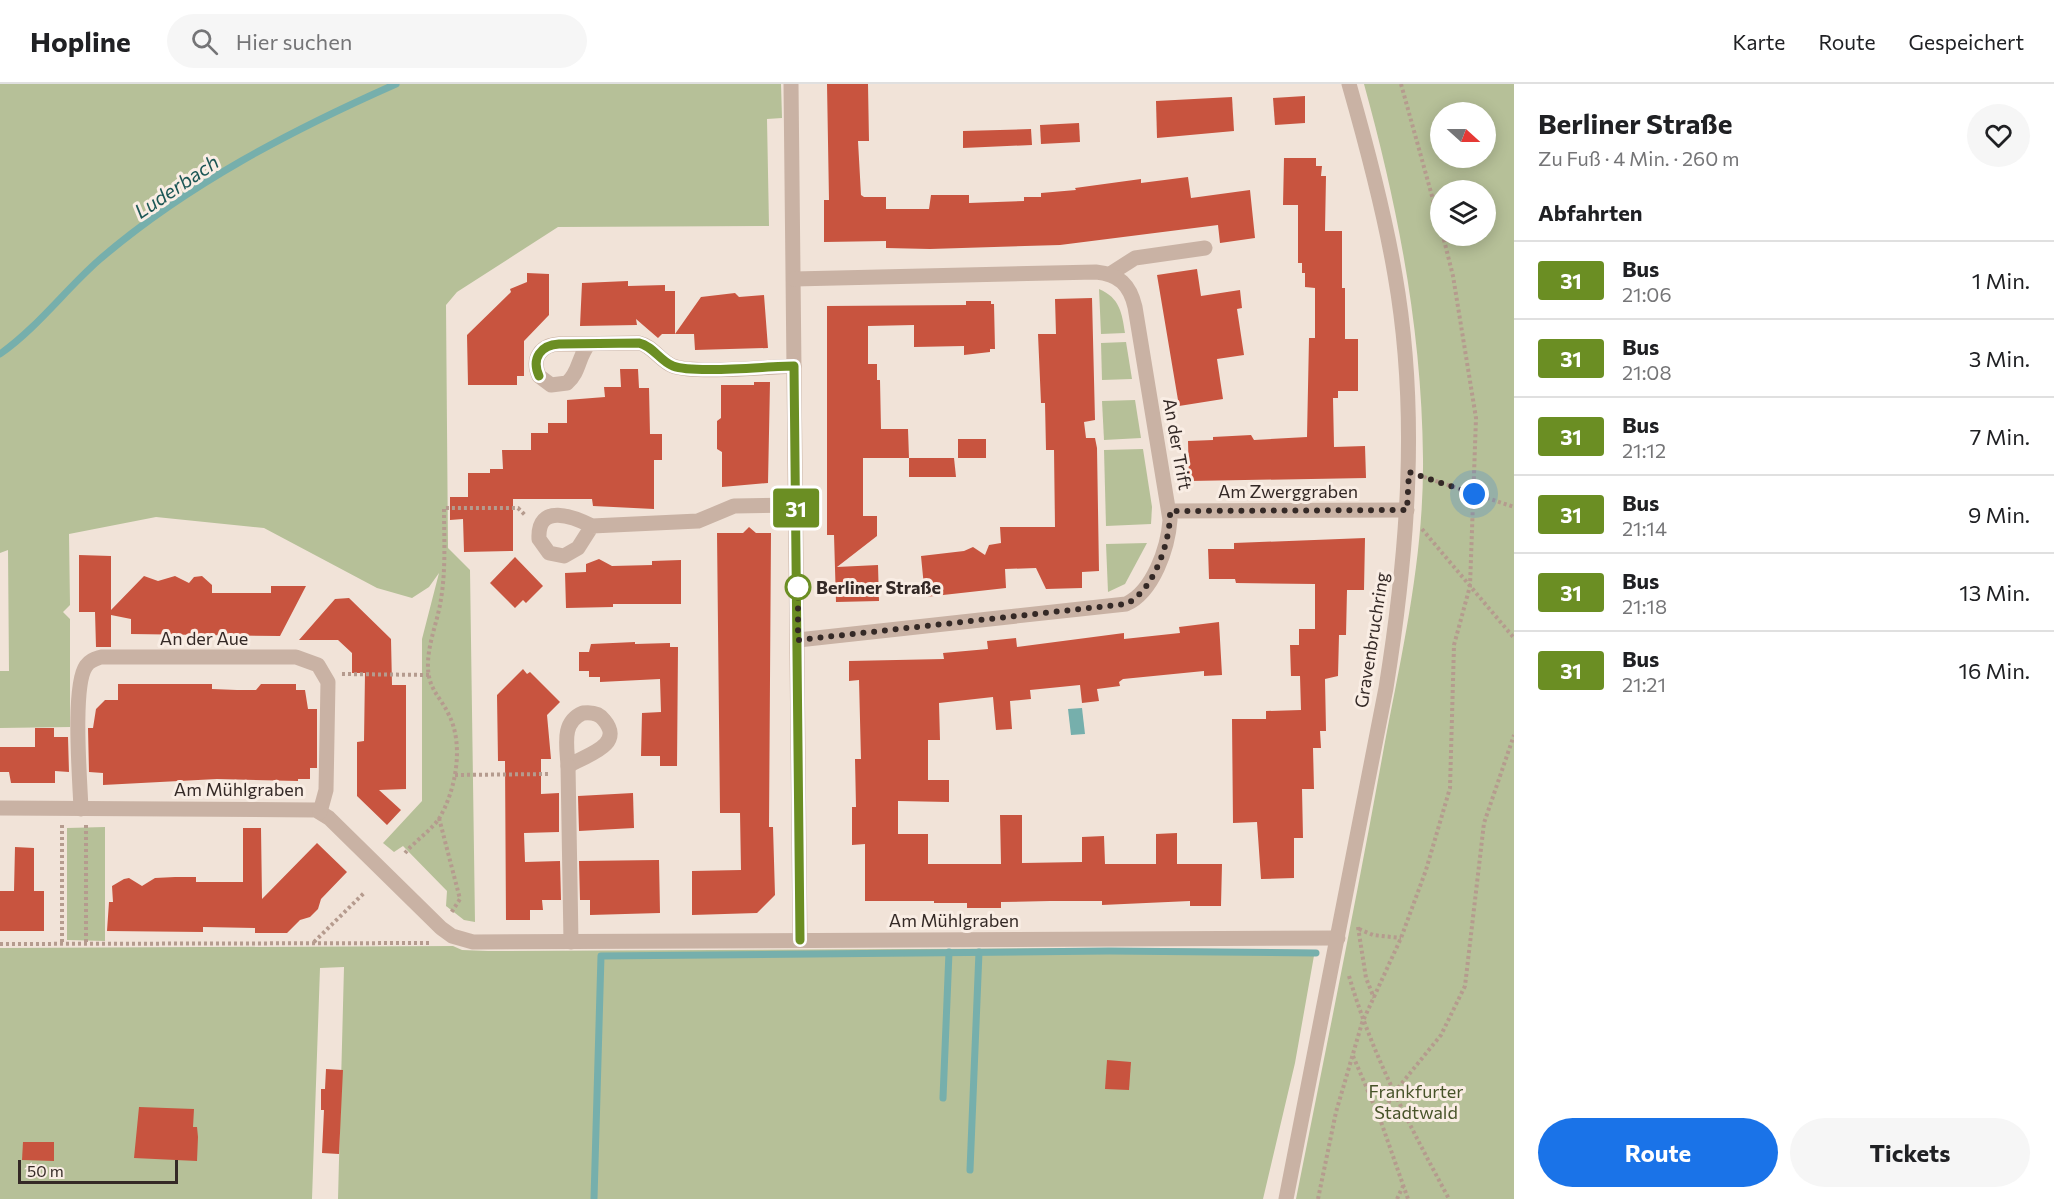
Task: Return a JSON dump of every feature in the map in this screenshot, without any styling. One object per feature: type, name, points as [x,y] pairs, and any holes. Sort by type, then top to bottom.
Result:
[{"type":"street","points":[[791,84],[800,940]]},
{"type":"street","name":"Gravenbruchring","points":[[1286,1199],[1338,938],[1340,914],[1398,615],[1407,510],[1409,399],[1396,277],[1379,191],[1349,84]]},
{"type":"street","points":[[794,279],[1096,272],[1110,274],[1136,258],[1204,248]]},
{"type":"street","name":"An der Trift","points":[[798,640],[1126,604],[1138,598],[1166,547],[1170,511],[1132,294],[1123,281],[1110,274]]},
{"type":"street","points":[[589,344],[644,344],[663,361],[682,368],[794,366]]},
{"type":"street","points":[[592,526],[578,548],[564,556],[554,556],[546,550],[539,539],[540,529],[549,517],[560,514],[573,516],[592,526],[698,522],[734,506],[796,505]]},
{"type":"street","name":"Am Zwerggraben","points":[[1170,511],[1407,510]]},
{"type":"street","name":"An der Aue","points":[[81,809],[79,687],[85,667],[92,660],[101,657],[296,657],[308,659],[326,674]]},
{"type":"street","points":[[320,812],[326,790],[326,674]]},
{"type":"street","points":[[568,770],[571,942]]},
{"type":"street","name":"Am Mühlgraben","points":[[0,808],[300,808],[320,812],[452,936],[473,942],[1338,938]]},
{"type":"path","points":[[1401,84],[1430,189]]},
{"type":"path","points":[[1318,1199],[1336,1112],[1362,1023],[1401,938],[1426,870],[1450,788],[1454,645],[1470,586],[1476,418],[1453,276],[1446,246]]},
{"type":"path","points":[[1409,472],[1514,507]]},
{"type":"path","points":[[405,853],[439,818],[455,775],[456,751],[450,717],[431,688],[429,675],[430,647],[441,600],[444,573],[444,508],[518,508],[540,529]]},
{"type":"path","points":[[1407,510],[1514,638]]},
{"type":"path","points":[[326,674],[429,675]]},
{"type":"path","points":[[1380,1119],[1393,1094],[1441,1035],[1465,986],[1484,823],[1514,735]]},
{"type":"path","points":[[455,775],[568,770]]},
{"type":"path","points":[[439,818],[460,899],[451,913]]},
{"type":"path","points":[[62,825],[62,944]]},
{"type":"path","points":[[86,825],[86,944]]},
{"type":"path","points":[[314,943],[364,893]]},
{"type":"path","points":[[1356,922],[1366,978],[1374,998]]},
{"type":"path","points":[[1359,929],[1373,935],[1401,938]]},
{"type":"path","points":[[0,944],[437,942]]},
{"type":"path","points":[[1347,970],[1362,1023],[1393,1094],[1449,1199]]},
{"type":"path","points":[[1353,1055],[1380,1119],[1408,1199]]},
{"type":"path","points":[[1397,1199],[1404,1186]]},
{"type":"green space","points":[[0,84],[781,84],[782,118],[767,119],[769,226],[558,227],[457,292],[446,305],[448,548],[470,570],[475,922],[464,920],[446,906],[447,891],[403,846],[394,852],[383,843],[422,801],[422,639],[439,573],[429,587],[412,598],[377,588],[264,528],[156,517],[69,534],[70,605],[63,612],[70,619],[70,727],[0,728],[0,671],[9,671],[8,550],[0,553]]},
{"type":"green space","name":"Frankfurter Stadtwald","points":[[1364,84],[1514,84],[1514,1199],[1296,1199],[1405,640],[1420,532],[1423,459],[1418,364],[1406,270],[1387,176]]},
{"type":"green space","points":[[1099,289],[1112,297],[1119,307],[1125,333],[1101,334]]},
{"type":"green space","points":[[1126,342],[1132,379],[1102,380],[1101,343]]},
{"type":"green space","points":[[1135,400],[1141,438],[1104,440],[1102,401]]},
{"type":"green space","points":[[1143,449],[1152,507],[1151,524],[1106,526],[1104,450]]},
{"type":"green space","points":[[1147,543],[1125,584],[1108,592],[1106,544]]},
{"type":"green space","points":[[105,827],[105,941],[67,940],[67,828]]},
{"type":"green space","points":[[453,946],[462,950],[488,951],[1123,948],[1315,950],[1295,1063],[1263,1199],[338,1199],[344,967],[320,968],[312,1199],[0,1199],[0,948]]},
{"type":"water","points":[[1082,708],[1085,734],[1071,735],[1068,709]]},
{"type":"building","points":[[827,84],[868,84],[869,141],[858,141],[861,195],[886,197],[886,209],[929,209],[931,195],[969,195],[969,203],[1024,201],[1024,197],[1041,197],[1041,193],[1076,190],[1075,188],[1141,179],[1141,183],[1188,177],[1191,198],[1250,190],[1255,238],[1220,243],[1218,225],[1060,245],[930,249],[886,248],[886,241],[824,242],[824,200],[829,200]]},
{"type":"building","points":[[1305,96],[1305,123],[1275,125],[1273,98]]},
{"type":"building","points":[[1232,97],[1234,131],[1157,138],[1156,101]]},
{"type":"building","points":[[1079,123],[1080,142],[1041,144],[1040,125]]},
{"type":"building","points":[[1031,129],[1032,145],[963,148],[963,131]]},
{"type":"building","points":[[1284,158],[1316,158],[1316,166],[1322,166],[1321,176],[1326,176],[1325,231],[1342,231],[1345,339],[1358,339],[1358,391],[1338,391],[1338,398],[1333,398],[1334,447],[1365,446],[1366,478],[1189,481],[1188,441],[1251,435],[1254,440],[1307,437],[1309,338],[1315,338],[1315,288],[1305,287],[1305,273],[1302,273],[1302,263],[1298,263],[1298,205],[1283,205]]},
{"type":"building","points":[[1197,269],[1201,296],[1240,290],[1242,308],[1237,309],[1244,355],[1217,359],[1223,399],[1179,406],[1157,275]]},
{"type":"building","points":[[527,273],[549,274],[549,315],[524,341],[524,376],[517,376],[517,385],[468,385],[467,335],[511,292],[510,289],[527,282]]},
{"type":"building","points":[[628,281],[628,286],[665,285],[665,291],[675,291],[675,334],[662,334],[658,338],[636,319],[637,325],[580,326],[582,283]]},
{"type":"building","points":[[735,293],[739,297],[764,295],[768,348],[695,350],[694,334],[675,334],[701,297]]},
{"type":"building","points":[[1092,298],[1095,420],[1084,422],[1086,438],[1095,438],[1097,448],[1099,571],[1082,572],[1082,588],[1046,589],[1036,568],[1005,569],[1006,588],[925,597],[921,556],[964,551],[973,547],[985,555],[989,545],[1001,543],[1000,527],[1055,527],[1054,450],[1046,450],[1045,403],[1041,403],[1038,334],[1056,334],[1055,299]]},
{"type":"building","points":[[966,301],[991,301],[991,304],[994,304],[995,349],[990,349],[990,352],[964,355],[964,346],[914,347],[914,325],[868,326],[868,364],[877,364],[877,380],[880,380],[881,429],[908,429],[909,458],[863,458],[863,516],[877,516],[877,536],[837,567],[878,565],[879,601],[836,602],[834,535],[827,535],[827,306],[966,305]]},
{"type":"building","points":[[620,369],[638,369],[639,388],[649,388],[650,434],[662,434],[662,460],[654,460],[654,509],[593,506],[592,499],[513,499],[513,551],[464,552],[463,519],[450,520],[450,497],[468,497],[468,473],[490,473],[490,469],[503,469],[502,450],[531,450],[531,433],[548,433],[548,423],[567,423],[567,400],[605,397],[604,387],[621,387]]},
{"type":"building","points":[[754,382],[770,382],[768,483],[722,487],[722,452],[717,449],[717,421],[721,418],[721,385],[754,385]]},
{"type":"building","points":[[958,439],[986,439],[986,458],[958,458]]},
{"type":"building","points":[[909,458],[954,458],[956,477],[909,477]]},
{"type":"building","points":[[749,527],[756,533],[771,533],[769,827],[773,827],[775,895],[757,913],[692,915],[692,871],[741,870],[740,813],[720,813],[717,533],[743,533]]},
{"type":"building","points":[[1365,538],[1364,590],[1347,590],[1346,635],[1339,635],[1338,676],[1325,679],[1326,731],[1320,731],[1321,748],[1313,748],[1314,789],[1302,789],[1303,838],[1294,838],[1294,878],[1261,879],[1257,822],[1233,823],[1232,719],[1266,719],[1266,711],[1301,710],[1300,676],[1291,676],[1290,645],[1299,645],[1299,629],[1315,629],[1315,584],[1236,583],[1235,579],[1209,579],[1208,549],[1234,549],[1234,543]]},
{"type":"building","points":[[79,555],[111,556],[111,610],[144,576],[158,581],[175,576],[189,583],[194,577],[202,576],[212,585],[212,593],[271,593],[271,586],[306,586],[280,636],[131,634],[131,619],[111,615],[111,647],[96,647],[95,612],[79,612]]},
{"type":"building","points":[[515,557],[543,586],[526,603],[523,600],[515,608],[490,583]]},
{"type":"building","points":[[599,559],[612,566],[652,565],[652,561],[681,560],[681,604],[613,604],[613,607],[566,608],[565,573],[586,572],[586,564]]},
{"type":"building","points":[[349,598],[391,639],[392,685],[406,685],[406,789],[379,790],[401,810],[387,825],[357,796],[357,742],[364,741],[365,673],[352,673],[352,653],[338,640],[299,640],[335,599]]},
{"type":"building","points":[[1219,622],[1222,675],[1204,676],[1204,671],[1123,679],[1119,682],[1120,686],[1097,689],[1099,701],[1082,703],[1080,685],[1030,690],[1031,699],[1010,701],[1012,729],[996,730],[993,697],[939,703],[940,740],[928,740],[928,780],[949,780],[949,802],[898,801],[898,834],[928,834],[928,864],[1001,864],[1000,815],[1022,815],[1022,863],[1082,862],[1082,837],[1104,836],[1105,864],[1156,864],[1156,834],[1177,833],[1177,864],[1222,864],[1221,906],[1190,906],[1190,901],[1102,905],[1102,901],[1050,901],[1001,902],[1001,908],[967,908],[967,903],[865,901],[865,844],[852,845],[852,807],[856,807],[855,759],[861,759],[859,680],[849,681],[849,661],[944,659],[943,653],[988,649],[987,641],[1016,638],[1017,647],[1124,633],[1124,639],[1180,633],[1179,627]]},
{"type":"building","points":[[635,642],[635,644],[670,643],[670,647],[678,647],[677,766],[660,766],[660,756],[641,756],[642,713],[661,712],[660,679],[600,682],[600,677],[589,677],[589,671],[579,671],[579,652],[589,652],[591,644]]},
{"type":"building","points":[[523,669],[527,674],[530,672],[560,702],[547,715],[551,759],[541,759],[541,794],[559,793],[559,832],[524,833],[525,862],[560,861],[561,900],[542,900],[543,910],[530,910],[530,920],[506,920],[505,761],[498,761],[497,695]]},
{"type":"building","points":[[118,684],[212,684],[212,689],[256,690],[261,684],[296,684],[296,690],[305,690],[308,709],[317,709],[317,768],[310,768],[310,779],[298,779],[298,781],[217,779],[103,785],[103,773],[89,772],[88,728],[93,728],[96,709],[105,700],[118,700]]},
{"type":"building","points":[[35,728],[54,728],[54,737],[68,737],[69,772],[55,771],[55,783],[11,783],[9,772],[0,772],[0,747],[35,747]]},
{"type":"building","points":[[633,793],[634,828],[579,831],[578,796]]},
{"type":"building","points":[[243,828],[261,828],[262,899],[317,843],[347,872],[321,899],[318,909],[310,917],[300,920],[287,933],[255,933],[255,928],[203,927],[203,932],[107,931],[109,902],[113,902],[112,886],[124,879],[129,878],[142,886],[155,878],[175,877],[196,877],[196,882],[243,882]]},
{"type":"building","points":[[15,847],[34,848],[34,891],[44,891],[44,931],[0,931],[0,891],[14,891]]},
{"type":"building","points":[[659,860],[660,913],[590,915],[590,900],[580,900],[579,861]]},
{"type":"building","points":[[1107,1060],[1131,1062],[1129,1090],[1105,1089]]},
{"type":"building","points":[[326,1069],[343,1070],[339,1154],[322,1153],[324,1110],[321,1110],[321,1089],[325,1089]]},
{"type":"building","points":[[139,1107],[194,1109],[193,1127],[197,1127],[198,1137],[197,1161],[134,1158]]},
{"type":"building","points":[[23,1142],[54,1142],[54,1161],[22,1160]]},
{"type":"waterway","name":"Luderbach","points":[[0,354],[39,321],[99,260],[167,207],[279,140],[396,84]]},
{"type":"waterway","points":[[594,1199],[601,956],[1109,951],[1316,953]]},
{"type":"waterway","points":[[943,1098],[949,952]]},
{"type":"waterway","points":[[970,1170],[979,952]]},
{"type":"bus line","name":"31","points":[[539,376],[536,367],[537,356],[540,351],[551,344],[639,343],[647,346],[663,361],[682,368],[794,366],[800,940]]},
{"type":"place","name":"Berliner Straße","points":[[798,587]]},
{"type":"route","points":[[798,587],[798,640],[1108,607],[1126,604],[1138,598],[1144,589],[1169,538],[1170,511],[1407,510],[1409,472],[1474,494]]}]
